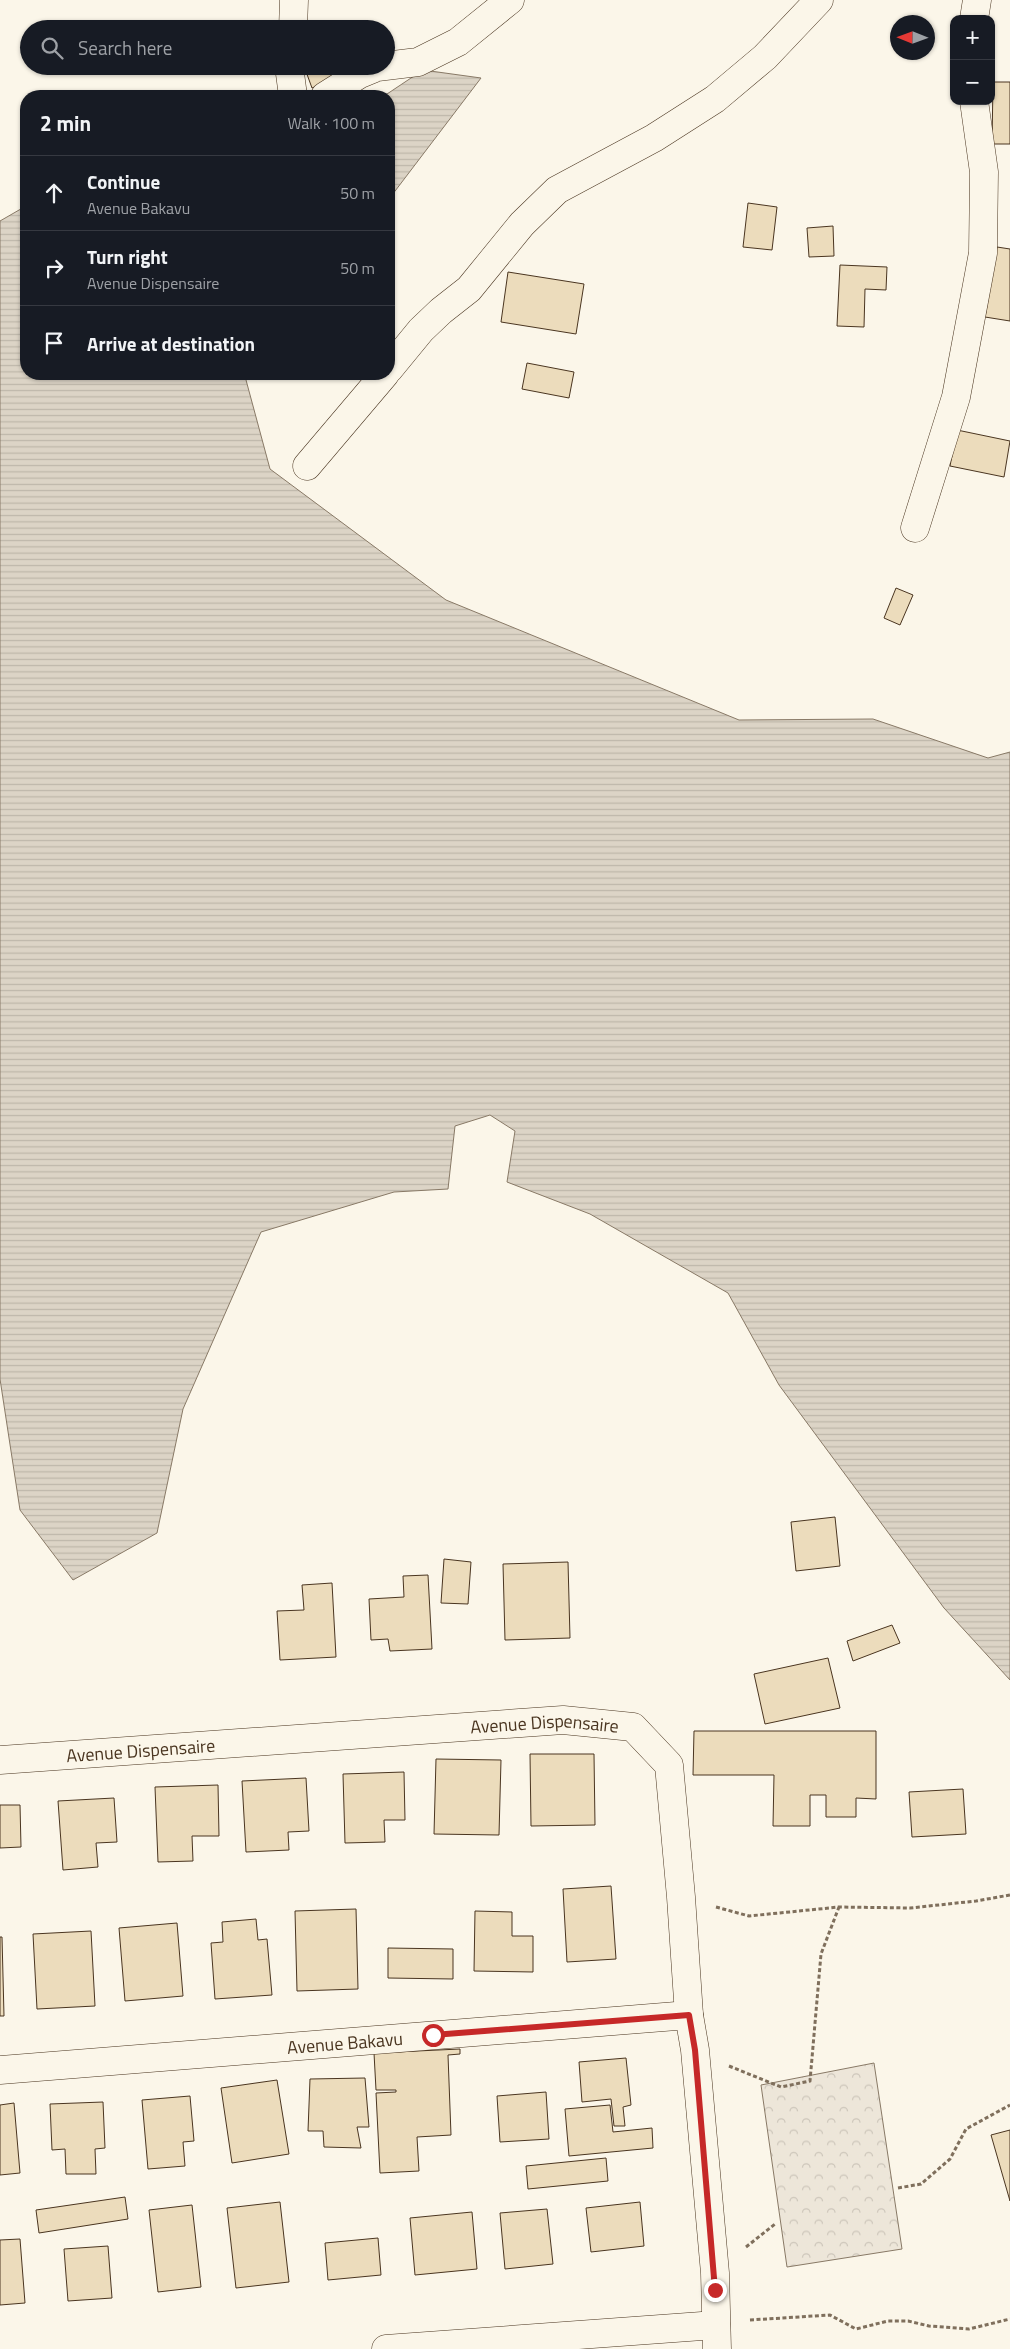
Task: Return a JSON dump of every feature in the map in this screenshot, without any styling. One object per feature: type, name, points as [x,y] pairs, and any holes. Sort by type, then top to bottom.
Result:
[{"type":"street","points":[[293,20],[294,0]]},
{"type":"street","points":[[395,65],[418,62],[458,42],[510,0]]},
{"type":"street","points":[[395,362],[421,330],[440,311],[469,289],[522,224],[557,190],[654,138],[715,99],[765,57],[819,0]]},
{"type":"street","points":[[975,15],[977,0]]},
{"type":"street","points":[[290,75],[292,90]]},
{"type":"street","points":[[335,90],[358,75]]},
{"type":"street","points":[[915,528],[956,397],[983,253],[984,172],[975,105]]},
{"type":"street","points":[[307,466],[380,380]]},
{"type":"street","name":"Avenue Dispensaire","points":[[0,1760],[563,1720],[633,1728],[668,1765],[681,1897],[689,2015],[695,2050],[715,2273],[717,2337]]},
{"type":"street","name":"Avenue Bakavu","points":[[0,2070],[689,2015]]},
{"type":"street","points":[[386,2349],[717,2337]]},
{"type":"path","points":[[681,1897],[749,1916],[839,1907],[910,1908],[976,1901],[1010,1895]]},
{"type":"path","points":[[695,2050],[781,2087],[810,2081],[821,1954],[839,1907]]},
{"type":"path","points":[[898,2188],[921,2184],[950,2159],[966,2129],[1010,2105]]},
{"type":"path","points":[[717,2337],[768,2317],[799,2318],[830,2315],[856,2329],[888,2321],[908,2321],[929,2326],[968,2329],[1010,2319]]},
{"type":"green space","points":[[874,2063],[902,2249],[787,2267],[761,2085]]},
{"type":"shaded area","points":[[423,70],[481,78],[395,191],[395,90],[393,90]]},
{"type":"shaded area","points":[[20,209],[20,380],[246,380],[270,469],[446,600],[739,720],[873,719],[988,758],[1010,752],[1010,1680],[944,1608],[779,1385],[728,1293],[590,1214],[507,1182],[515,1131],[490,1115],[455,1126],[448,1189],[394,1192],[261,1232],[183,1409],[157,1533],[73,1580],[20,1510],[0,1379],[0,221]]},
{"type":"building","points":[[307,75],[343,75],[312,88]]},
{"type":"building","points":[[995,82],[1010,82],[1010,144],[992,144]]},
{"type":"building","points":[[748,203],[777,207],[772,250],[743,247]]},
{"type":"building","points":[[833,226],[834,256],[809,257],[807,228]]},
{"type":"building","points":[[997,247],[1010,249],[1010,321],[985,317]]},
{"type":"building","points":[[840,265],[887,267],[886,290],[865,289],[864,327],[837,326]]},
{"type":"building","points":[[508,272],[584,284],[576,334],[501,322]]},
{"type":"building","points":[[527,363],[574,372],[569,398],[522,389]]},
{"type":"building","points":[[957,430],[1010,441],[1004,477],[950,466]]},
{"type":"building","points":[[896,588],[913,595],[900,625],[884,618]]},
{"type":"building","points":[[835,1517],[840,1566],[796,1571],[791,1522]]},
{"type":"building","points":[[444,1559],[471,1562],[468,1604],[441,1603]]},
{"type":"building","points":[[568,1562],[570,1638],[505,1640],[503,1564]]},
{"type":"building","points":[[428,1575],[432,1649],[390,1651],[388,1639],[371,1640],[369,1599],[404,1597],[403,1576]]},
{"type":"building","points":[[332,1583],[336,1657],[280,1660],[277,1611],[304,1610],[302,1585]]},
{"type":"building","points":[[892,1625],[900,1643],[853,1661],[847,1641]]},
{"type":"building","points":[[828,1658],[840,1708],[765,1724],[754,1674]]},
{"type":"building","points":[[694,1731],[876,1731],[876,1799],[856,1798],[856,1817],[826,1817],[826,1795],[810,1795],[810,1826],[773,1826],[774,1775],[693,1775]]},
{"type":"building","points":[[530,1754],[594,1754],[595,1825],[531,1826]]},
{"type":"building","points":[[436,1759],[501,1760],[499,1835],[434,1834]]},
{"type":"building","points":[[404,1772],[405,1820],[384,1820],[385,1842],[345,1843],[343,1774]]},
{"type":"building","points":[[306,1778],[309,1831],[288,1832],[289,1850],[246,1852],[242,1781]]},
{"type":"building","points":[[218,1785],[219,1836],[192,1836],[193,1861],[158,1862],[155,1787]]},
{"type":"building","points":[[963,1789],[966,1834],[912,1837],[909,1792]]},
{"type":"building","points":[[114,1798],[117,1842],[96,1843],[98,1867],[63,1870],[58,1801]]},
{"type":"building","points":[[0,1805],[20,1805],[21,1847],[0,1848]]},
{"type":"building","points":[[611,1886],[616,1959],[567,1962],[563,1889]]},
{"type":"building","points":[[356,1909],[358,1989],[297,1991],[295,1911]]},
{"type":"building","points":[[475,1911],[512,1912],[512,1936],[533,1936],[533,1972],[474,1971]]},
{"type":"building","points":[[256,1919],[258,1940],[267,1939],[272,1995],[215,1999],[211,1943],[223,1942],[222,1922]]},
{"type":"building","points":[[177,1923],[183,1996],[125,2001],[119,1928]]},
{"type":"building","points":[[91,1931],[95,2006],[37,2009],[33,1934]]},
{"type":"building","points":[[0,1937],[2,1937],[4,2016],[0,2016]]},
{"type":"building","points":[[388,1948],[453,1949],[453,1979],[388,1978]]},
{"type":"building","points":[[460,2049],[460,2054],[448,2055],[451,2135],[417,2137],[419,2171],[380,2173],[376,2093],[396,2092],[396,2090],[376,2090],[374,2053]]},
{"type":"building","points":[[626,2058],[631,2105],[623,2107],[625,2126],[614,2126],[611,2099],[582,2102],[579,2062]]},
{"type":"building","points":[[365,2078],[369,2127],[357,2127],[361,2148],[324,2147],[323,2131],[308,2131],[310,2079]]},
{"type":"building","points":[[277,2080],[289,2154],[232,2163],[221,2088]]},
{"type":"building","points":[[546,2092],[549,2139],[500,2142],[497,2096]]},
{"type":"building","points":[[190,2096],[194,2141],[183,2142],[185,2166],[148,2169],[142,2100]]},
{"type":"building","points":[[103,2102],[105,2148],[95,2149],[96,2174],[66,2174],[65,2149],[52,2150],[50,2104]]},
{"type":"building","points":[[14,2103],[20,2173],[0,2175],[0,2105]]},
{"type":"building","points":[[610,2105],[613,2132],[652,2128],[653,2148],[569,2156],[565,2109]]},
{"type":"building","points":[[1010,2130],[1010,2201],[991,2135]]},
{"type":"building","points":[[606,2158],[608,2181],[528,2189],[526,2166]]},
{"type":"building","points":[[125,2197],[128,2219],[39,2233],[36,2210]]},
{"type":"building","points":[[280,2202],[289,2282],[236,2288],[227,2208]]},
{"type":"building","points":[[640,2202],[644,2246],[591,2252],[586,2208]]},
{"type":"building","points":[[192,2205],[201,2287],[158,2292],[149,2210]]},
{"type":"building","points":[[547,2209],[553,2264],[505,2269],[500,2213]]},
{"type":"building","points":[[472,2212],[477,2269],[415,2275],[410,2218]]},
{"type":"building","points":[[378,2238],[381,2275],[328,2280],[325,2243]]},
{"type":"building","points":[[20,2239],[25,2303],[0,2305],[0,2240]]},
{"type":"building","points":[[108,2246],[112,2298],[68,2301],[64,2249]]},
{"type":"route","points":[[433,2035],[689,2015],[695,2050],[715,2290]]}]
